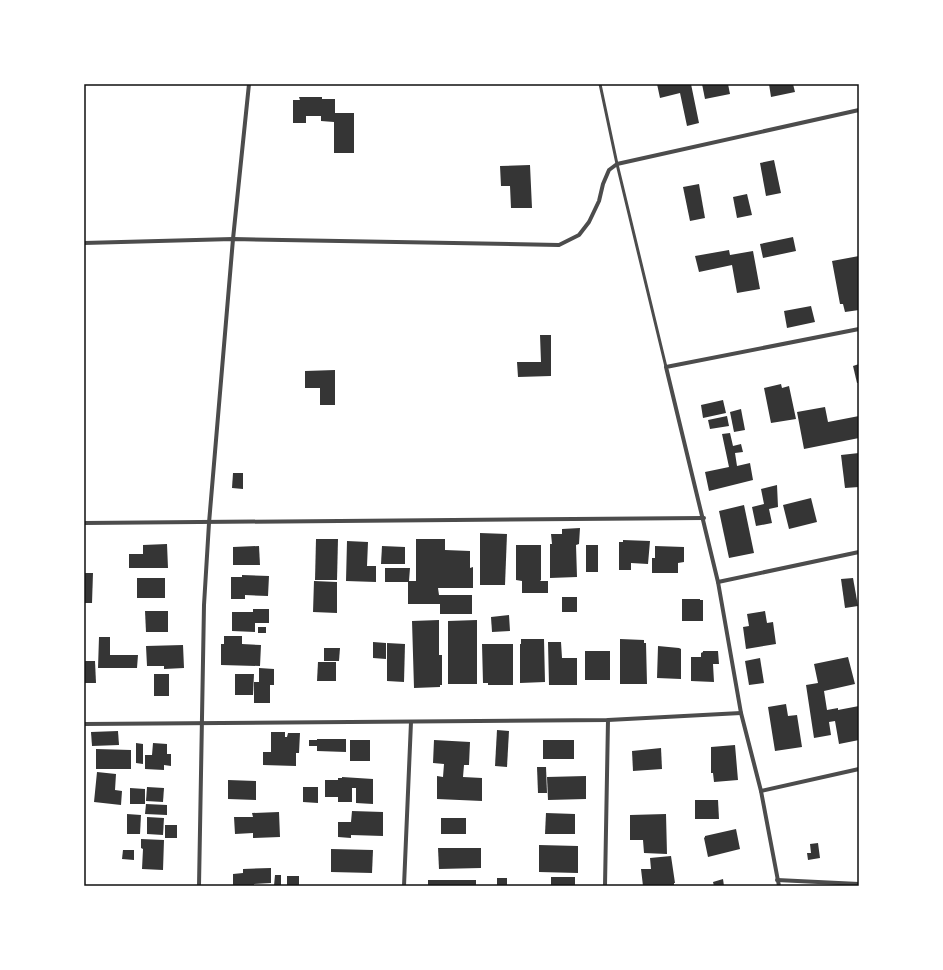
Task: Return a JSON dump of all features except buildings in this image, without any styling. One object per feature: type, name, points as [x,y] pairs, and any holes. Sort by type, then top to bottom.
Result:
[{"type":"street","points":[[199,886],[204,605],[209,523],[233,239],[250,84]]},
{"type":"street","points":[[84,243],[233,239],[559,245],[579,235],[589,222],[599,201],[603,184],[609,170],[617,164],[859,110]]},
{"type":"street","points":[[779,886],[761,791],[741,714],[718,582],[704,518],[666,367],[859,329]]},
{"type":"street","points":[[84,523],[704,518]]},
{"type":"street","points":[[718,582],[859,552]]},
{"type":"street","points":[[84,724],[608,720],[741,714]]},
{"type":"street","points":[[605,886],[608,720]]},
{"type":"street","points":[[404,886],[411,722]]},
{"type":"street","points":[[761,791],[859,769]]},
{"type":"street","points":[[777,880],[859,884]]},
{"type":"lane","points":[[600,84],[617,164],[666,367]]}]
